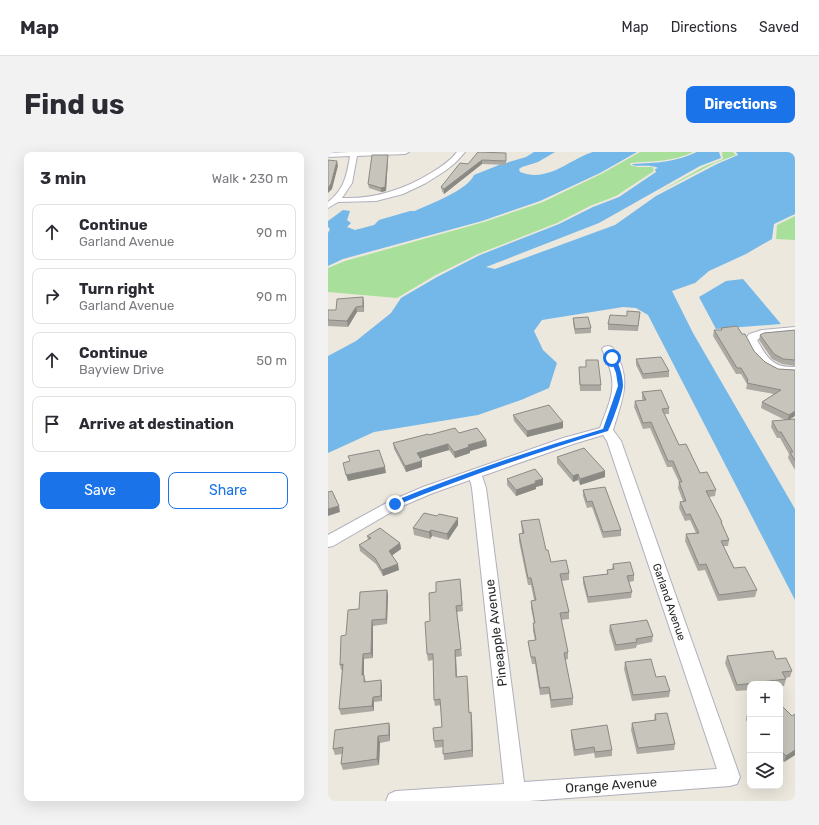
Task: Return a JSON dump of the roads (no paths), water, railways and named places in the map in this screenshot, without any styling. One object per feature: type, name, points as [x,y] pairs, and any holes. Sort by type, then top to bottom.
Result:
[{"type":"street","points":[[328,155],[405,152]]},
{"type":"street","points":[[337,200],[363,201],[403,192],[446,167],[461,152]]},
{"type":"street","points":[[328,206],[344,193],[348,184],[354,153]]},
{"type":"street","points":[[795,330],[762,333],[753,336],[751,340],[768,365],[774,369],[795,371]]},
{"type":"street","points":[[328,542],[367,518],[428,490],[475,475],[568,441],[606,430],[620,386],[618,373],[608,349]]},
{"type":"street","name":"Garland Avenue","points":[[606,430],[614,441],[730,776]]},
{"type":"street","name":"Pineapple Avenue","points":[[475,475],[480,496],[515,792]]},
{"type":"street","name":"Orange Avenue","points":[[396,801],[730,776]]},
{"type":"water","points":[[534,152],[555,152],[538,162],[522,167],[519,169],[520,172],[530,175],[549,173],[593,152],[637,152],[600,173],[540,201],[482,221],[343,259],[328,266],[328,233],[330,229],[328,227],[328,221],[343,210],[350,211],[347,220],[351,223],[347,227],[355,230],[374,225],[379,220],[410,211],[415,211],[457,191],[470,181],[474,175],[499,165],[526,157]]},
{"type":"water","points":[[697,152],[719,152],[721,158],[700,166],[599,223],[486,267],[495,269],[615,225],[656,196],[717,164],[738,155],[736,152],[795,152],[795,214],[774,224],[772,239],[746,254],[709,271],[695,283],[672,291],[693,333],[795,509],[795,600],[648,315],[636,308],[623,307],[542,320],[534,331],[543,350],[557,363],[549,388],[521,400],[478,415],[374,432],[328,453],[328,356],[356,341],[391,313],[401,298],[437,277],[480,255],[559,224],[593,207],[619,197],[656,172],[655,169],[658,168],[652,166],[632,165],[633,164],[673,160]]},
{"type":"water","points":[[743,279],[781,324],[716,329],[699,297],[726,281]]}]
